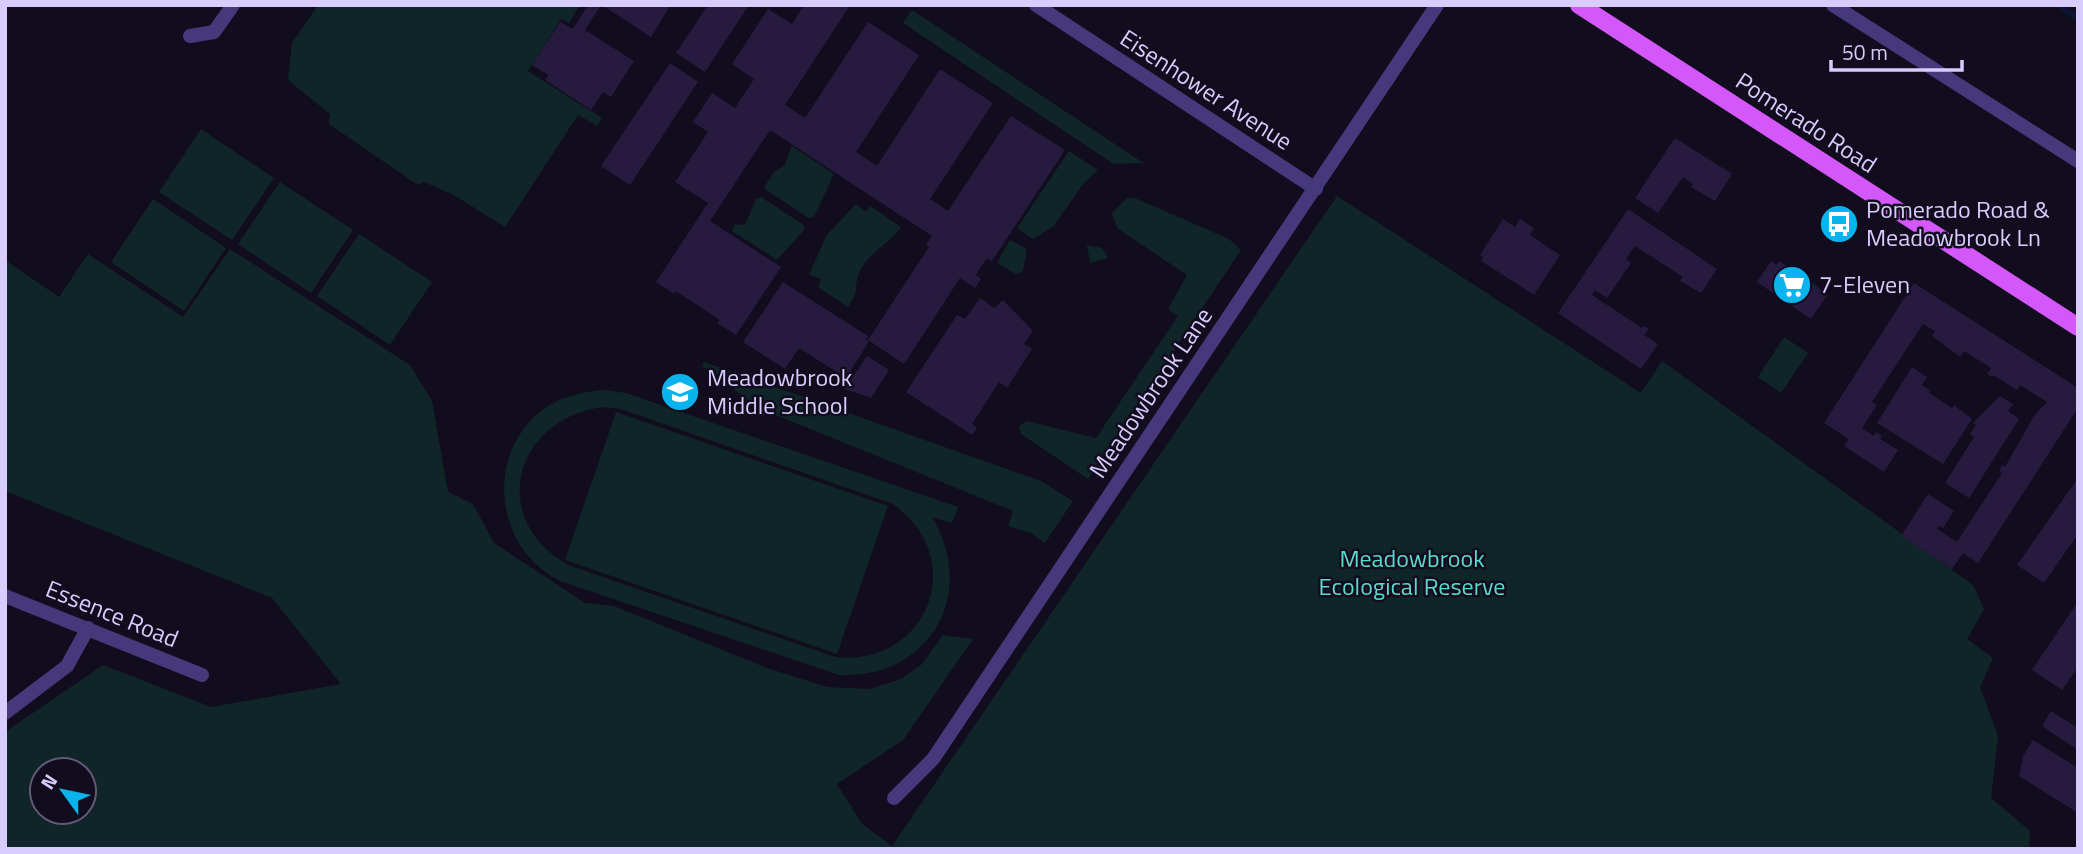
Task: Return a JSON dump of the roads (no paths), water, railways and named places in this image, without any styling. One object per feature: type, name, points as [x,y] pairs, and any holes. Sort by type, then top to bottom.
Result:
[{"type":"main road","name":"Pomerado Road","points":[[1579,5],[2078,327]]},
{"type":"street","points":[[190,36],[214,32],[233,5]]},
{"type":"street","name":"Eisenhower Avenue","points":[[1036,5],[1316,189]]},
{"type":"street","name":"Meadowbrook Lane","points":[[894,798],[933,759],[1437,5]]},
{"type":"street","points":[[1833,5],[2078,161]]},
{"type":"street","name":"Essence Road","points":[[5,596],[202,675]]},
{"type":"street","points":[[5,713],[67,666],[88,628]]},
{"type":"waterway","points":[[2058,5],[2078,18]]},
{"type":"place","name":"Pomerado Road & Meadowbrook Ln","points":[[1839,224]]},
{"type":"place","name":"7-Eleven","points":[[1792,285]]},
{"type":"place","name":"Meadowbrook Middle School","points":[[680,392]]},
{"type":"park label","name":"Meadowbrook Ecological Reserve","points":[[1412,573]]}]
